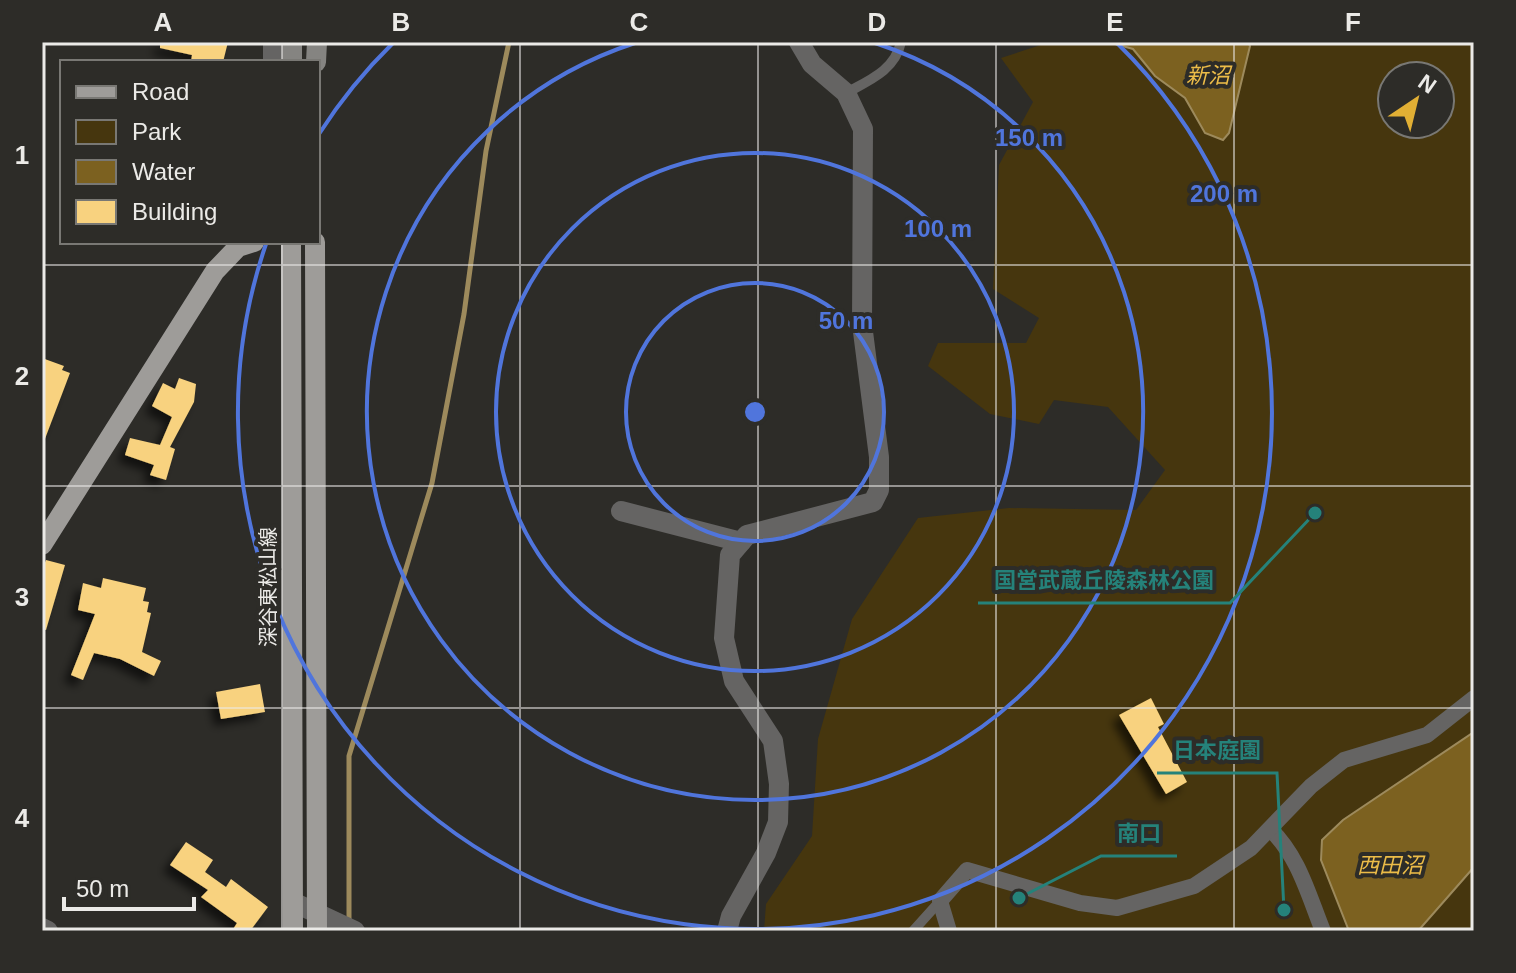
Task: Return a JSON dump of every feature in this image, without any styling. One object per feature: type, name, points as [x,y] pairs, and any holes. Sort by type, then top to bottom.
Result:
[{"type":"main road","points":[[42,545],[215,271],[243,244]]},
{"type":"main road","name":"深谷東松山線","points":[[291,244],[293,931]]},
{"type":"main road","points":[[315,244],[317,922]]},
{"type":"street","points":[[727,931],[731,916],[753,880],[774,833],[779,784],[773,741],[734,681],[724,638],[730,555],[747,535],[873,502],[879,490],[879,457],[862,324],[863,129],[846,93],[812,64],[799,42]]},
{"type":"street","points":[[621,511],[741,542]]},
{"type":"street","points":[[949,931],[940,901],[967,870],[1080,903],[1117,908],[1194,886],[1251,848],[1311,786],[1344,760],[1427,735],[1474,698]]},
{"type":"street","points":[[1270,829],[1289,848],[1297,862],[1323,931]]},
{"type":"street","points":[[293,902],[317,922],[349,928]]},
{"type":"street","points":[[42,928],[48,931]]},
{"type":"lane","points":[[846,93],[888,69],[898,55],[901,42]]},
{"type":"lane","points":[[913,931],[940,901]]},
{"type":"green space","points":[[1050,42],[1474,42],[1474,931],[764,931],[766,904],[812,836],[818,739],[852,619],[918,518],[1009,508],[1136,510],[1165,470],[1108,407],[1054,400],[1039,424],[990,414],[928,366],[938,343],[1026,343],[1039,318],[993,289],[999,165],[1033,102],[1001,58]]},
{"type":"water","name":"新沼","points":[[1108,42],[1248,42],[1250,46],[1229,133],[1223,140],[1205,133],[1185,98],[1155,76],[1133,49]]},
{"type":"water","name":"西田沼","points":[[1474,732],[1474,867],[1418,931],[1349,931],[1321,860],[1322,840],[1343,820]]},
{"type":"building","points":[[160,42],[228,42],[224,60],[191,60],[192,55],[160,48]]},
{"type":"building","points":[[42,358],[64,366],[62,370],[70,373],[43,444]]},
{"type":"building","points":[[179,378],[196,384],[194,402],[170,447],[175,449],[166,480],[150,475],[154,465],[125,455],[130,438],[160,445],[172,417],[152,406],[163,383],[175,389]]},
{"type":"building","points":[[46,560],[65,565],[46,630],[42,629],[42,570]]},
{"type":"building","points":[[103,578],[146,588],[143,601],[149,602],[147,612],[151,613],[142,652],[161,661],[154,676],[120,659],[94,653],[83,680],[71,675],[95,614],[78,610],[83,583],[101,588]]},
{"type":"building","points":[[260,684],[265,712],[221,719],[216,692]]},
{"type":"building","points":[[1151,698],[1164,724],[1158,727],[1187,782],[1166,794],[1119,715]]},
{"type":"building","points":[[186,842],[213,860],[205,872],[226,887],[231,879],[268,907],[250,931],[232,931],[237,923],[201,897],[208,890],[170,865]]},
{"type":"waterway","points":[[349,922],[349,756],[432,483],[464,314],[486,151],[509,42]]},
{"type":"place","name":"国営武蔵丘陵森林公園","points":[[1315,513]]},
{"type":"place","name":"南口","points":[[1019,898]]},
{"type":"place","name":"日本庭園","points":[[1284,910]]}]
